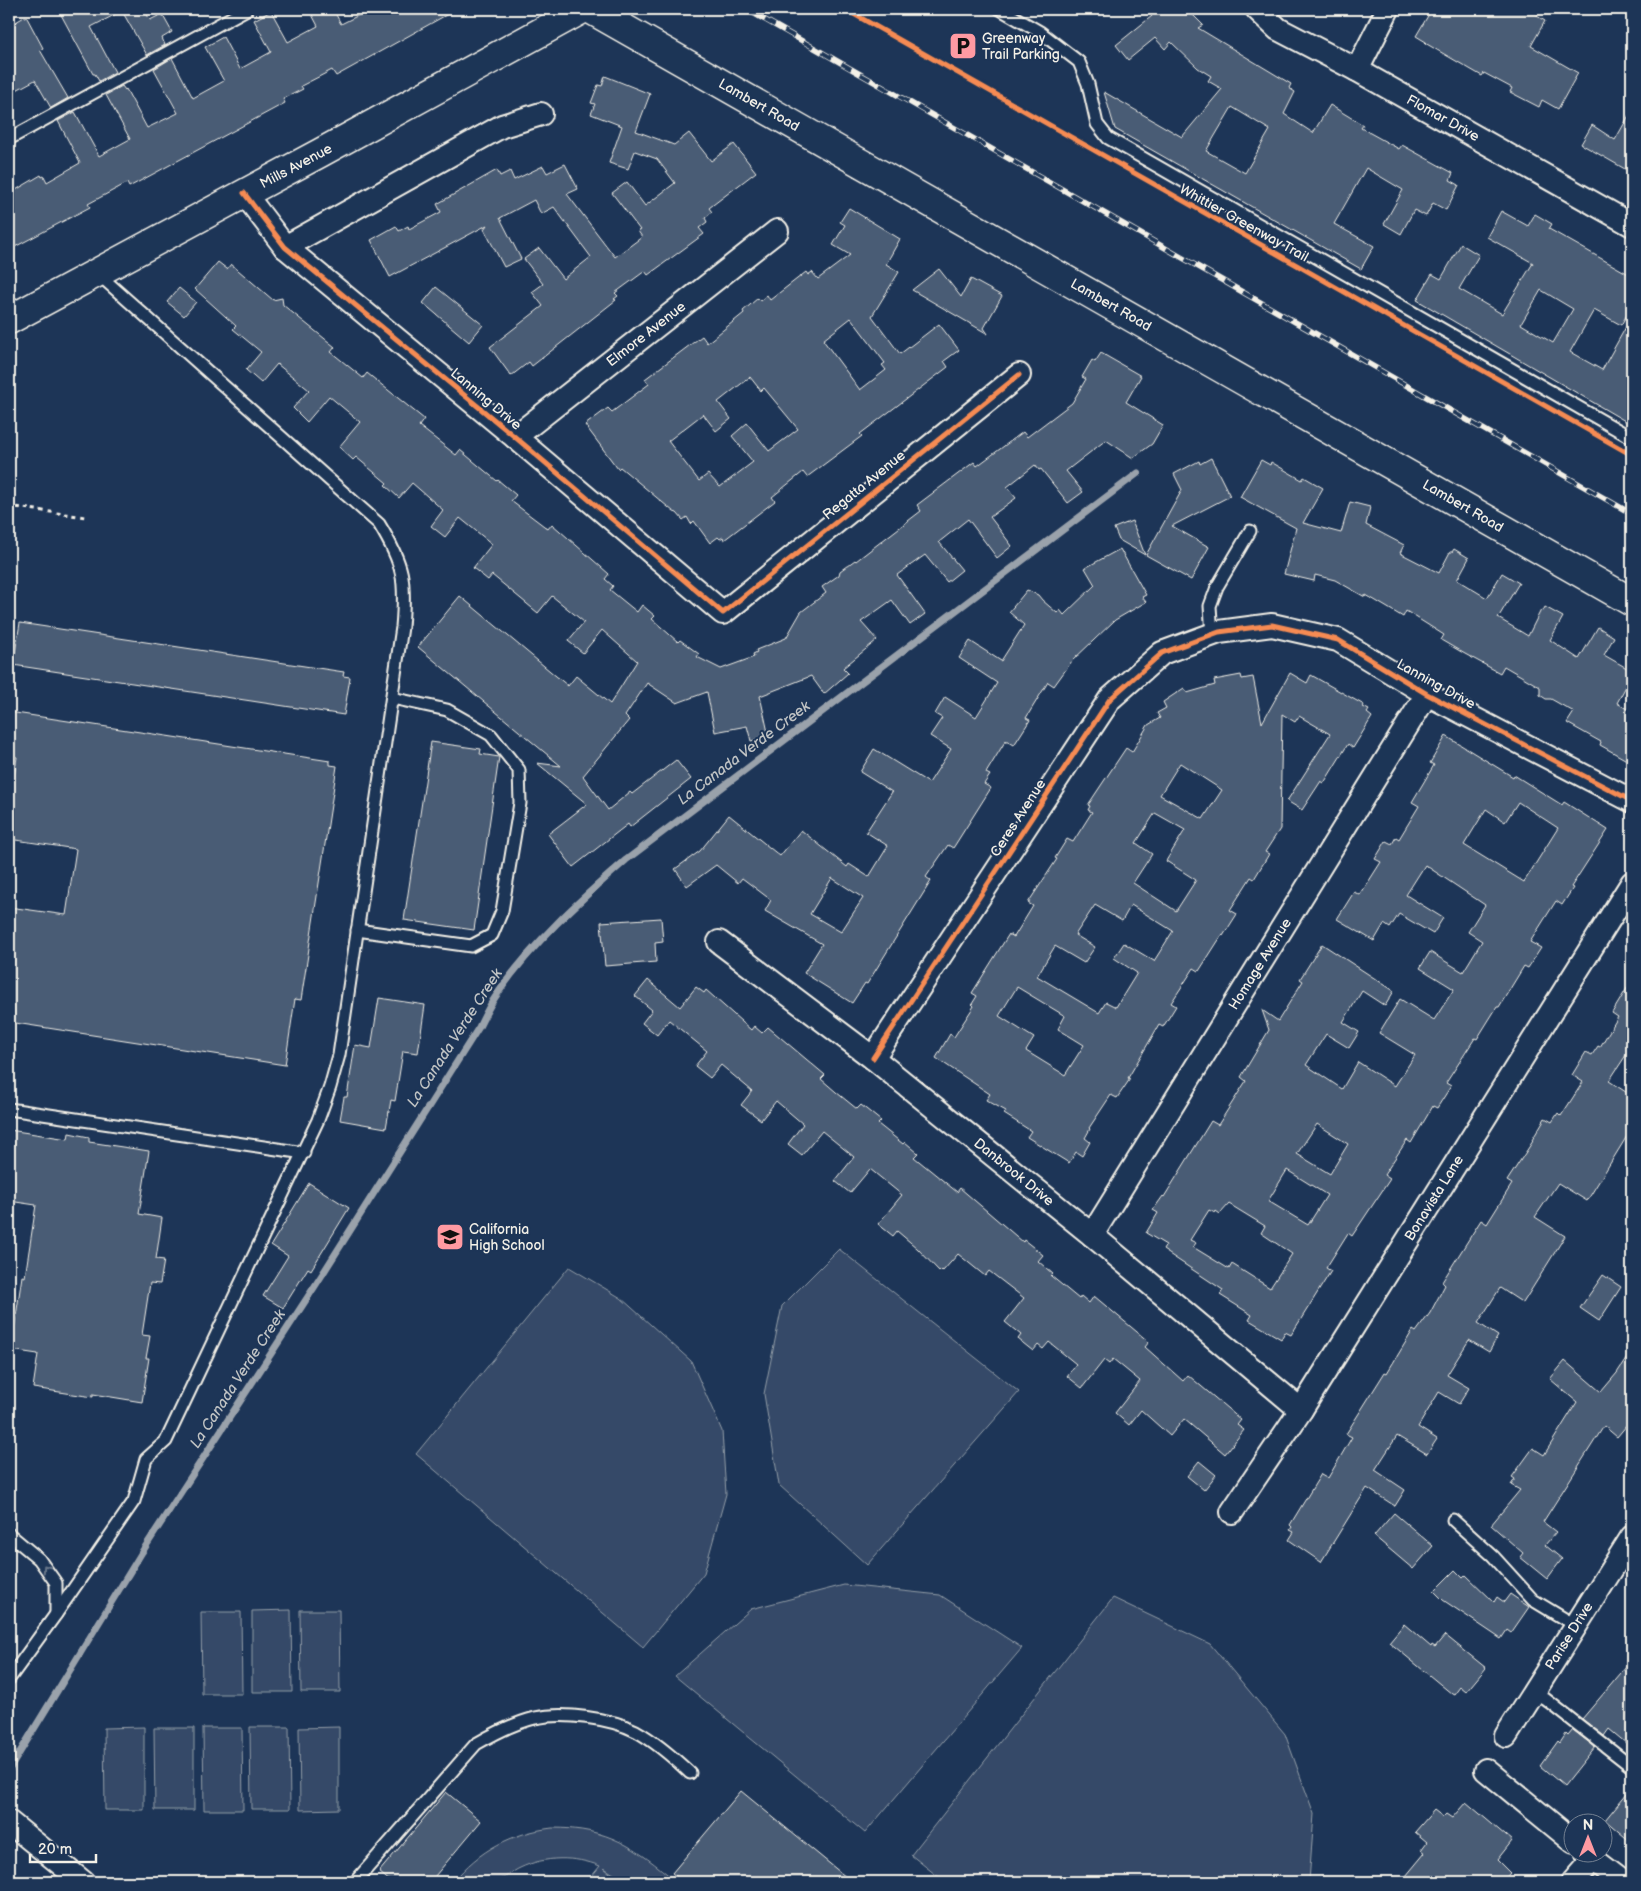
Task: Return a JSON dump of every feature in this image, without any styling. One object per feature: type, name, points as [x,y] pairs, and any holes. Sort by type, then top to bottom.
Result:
[{"type":"main road","name":"Mills Avenue","points":[[9,320],[583,9]]},
{"type":"main road","name":"Lambert Road","points":[[590,9],[1632,602]]},
{"type":"street","name":"Flomar Drive","points":[[1257,9],[1278,29],[1357,70],[1632,225]]},
{"type":"street","points":[[1357,70],[1388,9]]},
{"type":"street","points":[[285,247],[502,126],[541,114]]},
{"type":"street","name":"Lanning Drive","points":[[244,194],[285,247],[515,437],[723,613]]},
{"type":"street","name":"Elmore Avenue","points":[[515,437],[777,231]]},
{"type":"street","name":"Regatta Avenue","points":[[723,613],[1019,375]]},
{"type":"street","name":"Lanning Drive","points":[[1216,633],[1272,625],[1338,640],[1427,694],[1632,801]]},
{"type":"street","name":"Ceres Avenue","points":[[873,1058],[1110,700],[1162,652],[1216,633]]},
{"type":"street","name":"Homage Avenue","points":[[1092,1235],[1427,694]]},
{"type":"street","name":"Bonavista Lane","points":[[1232,1512],[1301,1410],[1632,883]]},
{"type":"street","name":"Danbrook Drive","points":[[719,942],[873,1058],[1092,1235],[1301,1410]]},
{"type":"street","name":"Parise Drive","points":[[1506,1736],[1632,1537]]},
{"type":"street","points":[[1486,1770],[1564,1834]]},
{"type":"street","points":[[9,1822],[83,1882]]},
{"type":"street","points":[[1573,1882],[1585,1864]]},
{"type":"street","points":[[1600,1864],[1623,1882]]},
{"type":"lane","points":[[9,139],[247,9]]},
{"type":"lane","points":[[1000,9],[1040,32],[1079,62],[1088,84],[1097,124],[1108,138],[1632,438]]},
{"type":"lane","points":[[9,1679],[134,1501],[146,1459],[166,1441],[304,1153],[327,1096],[339,1055],[405,600],[403,575],[394,550],[379,524],[97,273]]},
{"type":"lane","points":[[1216,633],[1210,606],[1216,587],[1250,531]]},
{"type":"lane","points":[[357,930],[471,946],[492,935],[502,911],[520,803],[519,770],[491,735],[447,710],[392,698]]},
{"type":"lane","points":[[9,1108],[304,1153]]},
{"type":"lane","points":[[1454,1520],[1493,1556],[1533,1600],[1576,1626]]},
{"type":"lane","points":[[9,1534],[39,1559],[56,1583],[56,1614]]},
{"type":"lane","points":[[1535,1691],[1571,1717],[1632,1767]]},
{"type":"lane","points":[[355,1882],[476,1744],[500,1730],[527,1720],[560,1714],[594,1718],[627,1728],[635,1731],[670,1754],[690,1773]]},
{"type":"path","points":[[9,506],[85,517]]},
{"type":"shaded area","points":[[839,1249],[1019,1392],[867,1565],[779,1485],[764,1394],[782,1306]]},
{"type":"shaded area","points":[[569,1267],[621,1298],[691,1361],[722,1431],[726,1494],[704,1573],[643,1647],[416,1454]]},
{"type":"shaded area","points":[[844,1585],[940,1595],[1022,1648],[865,1833],[675,1676],[751,1609]]},
{"type":"shaded area","points":[[1113,1598],[1210,1644],[1285,1734],[1314,1814],[1309,1882],[945,1882],[911,1855]]},
{"type":"shaded area","points":[[291,1610],[292,1692],[252,1692],[252,1611]]},
{"type":"shaded area","points":[[300,1610],[339,1610],[340,1692],[301,1692]]},
{"type":"shaded area","points":[[201,1612],[241,1612],[242,1694],[202,1694]]},
{"type":"shaded area","points":[[144,1727],[144,1810],[105,1810],[104,1728]]},
{"type":"shaded area","points":[[250,1727],[289,1727],[290,1809],[251,1809]]},
{"type":"shaded area","points":[[339,1727],[339,1809],[300,1810],[299,1728]]},
{"type":"shaded area","points":[[154,1728],[194,1728],[194,1810],[155,1810]]},
{"type":"shaded area","points":[[203,1728],[242,1728],[243,1810],[204,1810]]},
{"type":"shaded area","points":[[552,1828],[590,1832],[620,1842],[647,1859],[677,1882],[627,1882],[604,1868],[621,1882],[587,1882],[600,1866],[580,1860],[550,1859],[517,1869],[492,1883],[453,1882],[474,1861],[497,1845],[523,1834]]},
{"type":"building","points":[[58,9],[144,9],[150,20],[162,14],[172,32],[162,38],[165,45],[147,55],[122,11],[91,27],[115,72],[99,81],[95,74],[93,74]]},
{"type":"building","points":[[309,9],[333,9],[341,24],[371,9],[457,9],[336,76],[332,70],[301,86],[303,89],[283,99],[285,103],[129,187],[127,183],[88,204],[90,207],[9,250],[9,194],[41,175],[42,177],[44,176],[47,182],[80,163],[58,121],[75,112],[99,156],[130,139],[106,95],[122,86],[126,89],[147,128],[178,113],[154,69],[172,58],[193,98],[224,81],[205,47],[223,37],[240,69],[271,52],[254,20],[271,11],[288,42],[318,26]]},
{"type":"building","points":[[1146,9],[1187,9],[1203,25],[1198,28],[1291,84],[1289,88],[1295,92],[1284,114],[1313,133],[1330,105],[1363,125],[1361,128],[1399,149],[1402,145],[1453,173],[1450,180],[1459,185],[1446,210],[1433,203],[1426,216],[1414,210],[1401,234],[1384,224],[1403,190],[1366,168],[1334,224],[1374,246],[1361,269],[1115,129],[1104,92],[1182,137],[1222,89],[1208,81],[1211,76],[1198,68],[1171,42],[1165,49],[1155,38],[1128,60],[1116,45],[1152,16]],"holes":[[[1232,107],[1270,130],[1245,173],[1206,151]]]},
{"type":"building","points":[[1432,9],[1541,9],[1537,16],[1545,21],[1531,46],[1578,73],[1558,109],[1542,100],[1539,107],[1510,92],[1512,88],[1484,73],[1482,76],[1416,36]]},
{"type":"building","points":[[26,16],[43,48],[40,50],[68,98],[51,108],[35,80],[9,94],[9,26]]},
{"type":"building","points":[[605,76],[650,94],[636,131],[674,145],[689,133],[711,161],[734,144],[756,172],[709,208],[712,212],[705,218],[707,222],[699,228],[704,234],[648,275],[645,271],[615,293],[618,296],[614,299],[616,300],[532,366],[529,362],[511,376],[490,347],[543,306],[532,292],[543,284],[524,259],[539,248],[563,279],[591,257],[554,207],[541,214],[534,200],[500,218],[521,259],[504,267],[484,229],[487,225],[390,277],[371,240],[396,226],[399,231],[408,226],[409,229],[441,212],[437,204],[497,170],[500,176],[510,171],[514,180],[543,166],[547,173],[565,164],[578,189],[567,194],[615,257],[642,237],[638,231],[640,230],[612,193],[627,182],[645,206],[675,183],[657,159],[635,151],[628,169],[609,163],[622,126],[591,114],[595,104],[591,103],[598,85],[602,86]]},
{"type":"building","points":[[1632,110],[1632,173],[1581,144],[1592,125],[1615,140]]},
{"type":"building","points":[[849,208],[900,239],[886,264],[899,272],[872,316],[900,354],[939,324],[959,350],[944,361],[948,367],[860,434],[862,436],[807,477],[803,472],[772,497],[775,501],[724,540],[723,537],[720,539],[718,537],[710,543],[694,521],[691,524],[687,517],[683,520],[620,467],[618,469],[585,425],[608,408],[612,412],[649,384],[645,379],[702,336],[707,343],[744,313],[743,311],[758,298],[760,301],[767,295],[770,300],[806,272],[808,275],[812,272],[818,279],[850,255],[833,245],[845,225],[840,222]],"holes":[[[851,318],[885,363],[882,365],[886,370],[860,390],[823,340]],[[750,377],[761,391],[764,388],[798,429],[769,451],[747,423],[732,436],[753,462],[720,487],[708,474],[699,481],[668,441],[703,414],[716,431],[731,419],[718,402]]]},
{"type":"building","points":[[1501,211],[1528,226],[1535,214],[1552,224],[1549,229],[1632,276],[1632,306],[1621,325],[1594,310],[1570,352],[1602,370],[1632,316],[1632,425],[1417,300],[1432,274],[1441,279],[1461,244],[1479,255],[1459,289],[1502,314],[1533,263],[1487,237]],"holes":[[[1541,290],[1573,309],[1553,343],[1521,324]]]},
{"type":"building","points":[[218,262],[227,269],[231,264],[273,300],[282,298],[283,305],[335,347],[331,352],[363,378],[367,373],[424,419],[419,426],[456,455],[460,450],[516,495],[511,501],[548,529],[552,524],[609,574],[605,579],[613,586],[610,590],[637,612],[642,605],[655,616],[652,619],[678,642],[680,640],[699,654],[697,657],[721,669],[754,657],[753,654],[757,652],[756,650],[786,638],[801,612],[826,593],[822,587],[839,575],[840,571],[921,511],[917,505],[974,462],[977,466],[1023,432],[1027,437],[1072,403],[1086,379],[1082,377],[1092,360],[1095,362],[1101,353],[1141,376],[1126,402],[1163,425],[1152,444],[1133,458],[1106,440],[1066,471],[1083,492],[1068,503],[1041,469],[1039,470],[1035,465],[1007,487],[1016,498],[990,517],[1012,546],[997,558],[968,519],[939,542],[962,570],[947,582],[925,555],[897,575],[925,614],[910,625],[892,600],[861,622],[877,640],[843,668],[848,673],[824,694],[811,676],[760,696],[769,737],[751,741],[747,726],[715,732],[707,692],[677,703],[647,683],[625,716],[629,720],[583,776],[608,810],[676,760],[691,779],[630,827],[628,824],[573,867],[548,834],[587,804],[537,763],[561,766],[418,647],[460,596],[568,686],[576,676],[610,704],[637,661],[602,630],[583,653],[568,641],[584,622],[552,596],[538,613],[492,575],[488,580],[473,568],[492,544],[460,518],[445,537],[431,526],[443,510],[412,483],[399,498],[385,485],[387,483],[356,457],[353,460],[339,447],[360,422],[329,396],[307,422],[293,408],[309,390],[277,364],[261,383],[246,370],[261,352],[233,329],[236,326],[195,289]]},
{"type":"building","points":[[939,269],[961,297],[971,279],[1002,296],[984,328],[988,334],[912,290]]},
{"type":"building","points":[[436,287],[483,325],[469,342],[423,303]]},
{"type":"building","points":[[179,288],[196,302],[184,316],[167,302]]},
{"type":"building","points":[[1211,458],[1230,496],[1172,526],[1209,547],[1191,580],[1146,555],[1182,490],[1174,474],[1199,461],[1200,464]]},
{"type":"building","points":[[1261,460],[1270,465],[1271,462],[1302,480],[1304,477],[1323,488],[1303,523],[1341,533],[1350,502],[1370,507],[1366,525],[1404,545],[1400,553],[1439,573],[1450,552],[1454,549],[1469,558],[1457,580],[1487,598],[1502,573],[1519,583],[1498,618],[1528,636],[1541,610],[1543,611],[1545,607],[1563,617],[1550,640],[1579,659],[1598,627],[1614,637],[1604,655],[1632,671],[1632,675],[1617,703],[1632,712],[1632,763],[1600,745],[1601,742],[1567,723],[1574,712],[1540,695],[1540,687],[1504,666],[1500,673],[1465,654],[1441,640],[1444,635],[1406,611],[1403,617],[1366,595],[1365,597],[1335,580],[1315,575],[1314,581],[1284,574],[1296,528],[1240,497]]},
{"type":"building","points":[[1132,521],[1145,555],[1119,540],[1114,528]]},
{"type":"building","points":[[1120,549],[1146,595],[1142,597],[1146,602],[1115,620],[1072,661],[1054,686],[1048,682],[1026,718],[1030,720],[1014,745],[1006,740],[986,773],[990,775],[984,784],[991,788],[953,848],[948,845],[926,877],[931,881],[867,984],[865,983],[852,1003],[804,973],[822,944],[765,911],[771,900],[742,878],[738,883],[716,865],[687,886],[675,869],[700,851],[729,815],[780,856],[801,830],[847,867],[849,864],[869,877],[888,846],[866,832],[892,792],[860,772],[874,749],[929,783],[951,749],[930,736],[942,718],[935,714],[945,697],[976,717],[997,683],[959,658],[970,641],[1001,661],[1024,625],[1009,612],[1027,590],[1038,595],[1057,613],[1060,610],[1064,615],[1095,585],[1085,568]],"holes":[[[832,878],[863,898],[841,932],[810,914]]]},
{"type":"building","points":[[20,623],[344,672],[343,676],[350,677],[344,715],[13,665]]},
{"type":"building","points":[[1290,673],[1307,683],[1311,675],[1364,705],[1363,707],[1369,710],[1367,713],[1372,717],[1353,748],[1348,744],[1324,783],[1321,781],[1302,810],[1287,801],[1330,734],[1299,716],[1295,722],[1282,714],[1280,829],[1265,852],[1269,854],[1254,879],[1251,877],[1230,910],[1237,914],[1223,936],[1199,971],[1194,968],[1171,1003],[1176,1006],[1163,1027],[1159,1025],[1128,1078],[1130,1079],[1117,1098],[1111,1095],[1089,1128],[1085,1138],[1090,1142],[1082,1156],[1076,1152],[1069,1163],[1027,1137],[1031,1131],[1004,1114],[1006,1111],[986,1100],[990,1094],[936,1058],[950,1034],[954,1037],[974,1006],[972,1004],[977,996],[972,993],[1009,934],[1014,937],[1033,906],[1028,903],[1057,859],[1055,858],[1067,839],[1073,842],[1092,812],[1088,810],[1090,806],[1088,805],[1126,748],[1132,752],[1148,725],[1160,718],[1157,713],[1166,708],[1163,702],[1184,688],[1187,693],[1215,685],[1214,680],[1241,675],[1242,679],[1253,677],[1262,723]],"holes":[[[1180,763],[1222,790],[1203,819],[1160,795]],[[1155,813],[1185,830],[1166,861],[1196,880],[1176,911],[1133,883],[1152,854],[1136,843]],[[1095,905],[1122,921],[1131,905],[1173,931],[1154,961],[1124,943],[1114,958],[1137,973],[1116,1007],[1106,1002],[1099,1013],[1037,976],[1055,946],[1084,963],[1095,947],[1075,935]],[[1017,987],[1065,1016],[1058,1029],[1084,1045],[1065,1075],[1026,1051],[1034,1038],[999,1016]]]},
{"type":"building","points":[[9,712],[330,761],[330,765],[337,766],[301,1000],[295,999],[285,1065],[9,1022],[9,907],[66,915],[76,849],[9,839],[9,810],[17,757],[9,756]]},
{"type":"building","points":[[1446,736],[1562,805],[1564,802],[1608,830],[1571,887],[1573,888],[1562,905],[1556,901],[1530,942],[1541,948],[1528,968],[1524,966],[1499,1007],[1497,1007],[1477,1039],[1475,1038],[1446,1083],[1451,1086],[1437,1108],[1433,1106],[1411,1143],[1407,1140],[1384,1175],[1390,1179],[1352,1236],[1348,1233],[1326,1268],[1331,1271],[1291,1335],[1285,1332],[1281,1339],[1249,1320],[1252,1315],[1220,1295],[1223,1290],[1163,1250],[1166,1245],[1146,1233],[1158,1213],[1153,1210],[1164,1197],[1211,1121],[1218,1125],[1246,1081],[1241,1077],[1269,1030],[1262,1010],[1278,1021],[1303,981],[1300,979],[1322,944],[1394,991],[1385,1006],[1362,991],[1343,1022],[1359,1032],[1349,1048],[1326,1034],[1306,1065],[1342,1089],[1358,1062],[1395,1086],[1415,1055],[1379,1033],[1400,999],[1434,1020],[1454,989],[1420,968],[1430,952],[1463,972],[1482,941],[1468,932],[1485,905],[1425,865],[1406,895],[1443,918],[1433,934],[1399,914],[1390,928],[1384,924],[1374,941],[1337,919],[1354,892],[1360,895],[1381,862],[1375,859],[1386,841],[1392,844],[1396,837],[1399,839],[1419,806],[1412,802],[1434,765],[1430,763]],"holes":[[[1518,802],[1558,828],[1524,882],[1464,845],[1486,809],[1505,822]],[[1317,1124],[1348,1144],[1330,1174],[1297,1154]],[[1287,1170],[1327,1195],[1308,1225],[1268,1201]],[[1229,1204],[1265,1226],[1261,1233],[1292,1254],[1270,1288],[1232,1264],[1229,1269],[1193,1247],[1196,1243],[1190,1240],[1209,1210],[1220,1214]]]},
{"type":"building","points":[[431,742],[481,749],[480,754],[499,757],[474,930],[404,920]]},
{"type":"building","points":[[661,918],[663,942],[655,943],[656,962],[605,966],[601,922]]},
{"type":"building","points":[[648,980],[680,1007],[696,987],[704,993],[706,990],[751,1030],[754,1026],[762,1033],[768,1027],[825,1075],[821,1079],[836,1092],[857,1109],[861,1105],[881,1121],[878,1124],[903,1144],[905,1142],[918,1153],[914,1157],[957,1192],[960,1188],[1023,1242],[1024,1240],[1043,1255],[1038,1261],[1053,1274],[1051,1276],[1079,1299],[1081,1296],[1089,1303],[1094,1296],[1149,1342],[1145,1347],[1183,1381],[1188,1375],[1241,1420],[1237,1425],[1244,1430],[1225,1454],[1184,1419],[1170,1436],[1141,1410],[1129,1425],[1115,1413],[1140,1381],[1113,1359],[1109,1364],[1104,1360],[1082,1388],[1067,1376],[1076,1364],[1049,1342],[1043,1349],[1038,1345],[1033,1351],[1018,1339],[1021,1335],[1005,1322],[1024,1298],[989,1271],[985,1276],[958,1254],[940,1272],[897,1231],[893,1236],[878,1224],[902,1195],[870,1169],[850,1193],[835,1181],[854,1157],[822,1131],[802,1155],[788,1144],[803,1124],[776,1101],[761,1120],[741,1105],[752,1091],[721,1065],[710,1078],[695,1066],[707,1051],[669,1020],[657,1035],[642,1023],[652,1010],[635,996]]},
{"type":"building","points":[[1632,980],[1632,1046],[1609,1081],[1632,1096],[1632,1128],[1587,1201],[1558,1183],[1535,1217],[1565,1236],[1545,1268],[1523,1303],[1500,1288],[1478,1323],[1498,1336],[1489,1352],[1469,1340],[1447,1375],[1469,1388],[1459,1404],[1439,1392],[1418,1427],[1437,1439],[1427,1454],[1397,1436],[1375,1470],[1405,1490],[1395,1506],[1367,1488],[1321,1562],[1289,1540],[1294,1532],[1290,1530],[1292,1527],[1290,1525],[1321,1474],[1328,1478],[1352,1437],[1346,1434],[1413,1330],[1416,1332],[1430,1313],[1445,1285],[1442,1282],[1481,1220],[1487,1224],[1512,1184],[1507,1181],[1533,1141],[1545,1118],[1552,1122],[1558,1113],[1561,1116],[1583,1082],[1572,1075],[1586,1052],[1592,1055],[1598,1046],[1600,1047],[1618,1017],[1612,1013]]},
{"type":"building","points":[[379,998],[425,1005],[418,1053],[403,1051],[395,1101],[391,1100],[386,1128],[340,1120],[344,1097],[347,1097],[355,1045],[371,1048]]},
{"type":"building","points":[[9,1130],[68,1139],[69,1133],[89,1137],[89,1142],[149,1151],[139,1214],[162,1218],[156,1259],[164,1260],[160,1284],[150,1283],[142,1335],[150,1336],[146,1358],[149,1358],[142,1402],[93,1394],[93,1397],[33,1388],[38,1354],[11,1350],[22,1276],[25,1277],[36,1205],[9,1201]]},
{"type":"building","points":[[309,1183],[349,1208],[311,1270],[308,1268],[283,1308],[263,1296],[288,1256],[271,1245]]},
{"type":"building","points":[[1603,1275],[1621,1287],[1599,1321],[1580,1308]]},
{"type":"building","points":[[1632,1350],[1632,1419],[1617,1437],[1604,1426],[1543,1522],[1556,1532],[1545,1545],[1562,1559],[1547,1579],[1520,1557],[1523,1553],[1491,1525],[1520,1490],[1511,1485],[1515,1479],[1512,1477],[1533,1448],[1544,1455],[1577,1402],[1550,1379],[1565,1361],[1601,1392],[1617,1373]]},
{"type":"building","points":[[1199,1461],[1216,1475],[1204,1490],[1187,1476]]},
{"type":"building","points":[[1394,1513],[1433,1546],[1413,1569],[1374,1536]]},
{"type":"building","points":[[1455,1570],[1463,1578],[1466,1575],[1494,1602],[1497,1597],[1504,1602],[1510,1594],[1529,1607],[1511,1633],[1507,1630],[1501,1639],[1443,1600],[1434,1591]]},
{"type":"building","points":[[1404,1624],[1431,1647],[1432,1645],[1435,1647],[1445,1635],[1486,1668],[1466,1692],[1460,1687],[1454,1695],[1452,1694],[1389,1642]]},
{"type":"building","points":[[1632,1660],[1632,1748],[1609,1729],[1604,1736],[1582,1719]]},
{"type":"building","points":[[1573,1730],[1595,1747],[1564,1786],[1540,1766],[1558,1741],[1560,1743],[1566,1734],[1568,1736]]},
{"type":"building","points":[[1632,1787],[1632,1843],[1614,1828],[1614,1814],[1610,1814]]},
{"type":"building","points":[[741,1791],[852,1882],[683,1882],[672,1873]]},
{"type":"building","points":[[446,1792],[481,1821],[430,1882],[391,1882],[379,1872]]},
{"type":"building","points":[[1466,1802],[1512,1841],[1497,1860],[1510,1873],[1502,1882],[1401,1882],[1425,1853],[1421,1850],[1427,1842],[1415,1832],[1434,1810],[1443,1817],[1446,1814],[1452,1818]]},
{"type":"waterway","name":"La Canada Verde Creek","points":[[9,1770],[142,1552],[315,1286],[479,1027],[493,1000],[524,959],[573,907],[626,860],[1138,473]]},
{"type":"railway","points":[[746,9],[1632,514]]},
{"type":"cycle path","name":"Whittier Greenway Trail","points":[[845,9],[1632,455]]},
{"type":"cycle path","points":[[244,193],[285,247],[515,437],[723,613],[1019,375]]},
{"type":"cycle path","points":[[873,1058],[1110,699],[1162,653],[1219,632],[1272,625],[1338,640],[1427,694],[1632,801]]},
{"type":"place","name":"Greenway Trail Parking","points":[[963,46]]},
{"type":"place","name":"California High School","points":[[450,1237]]}]
